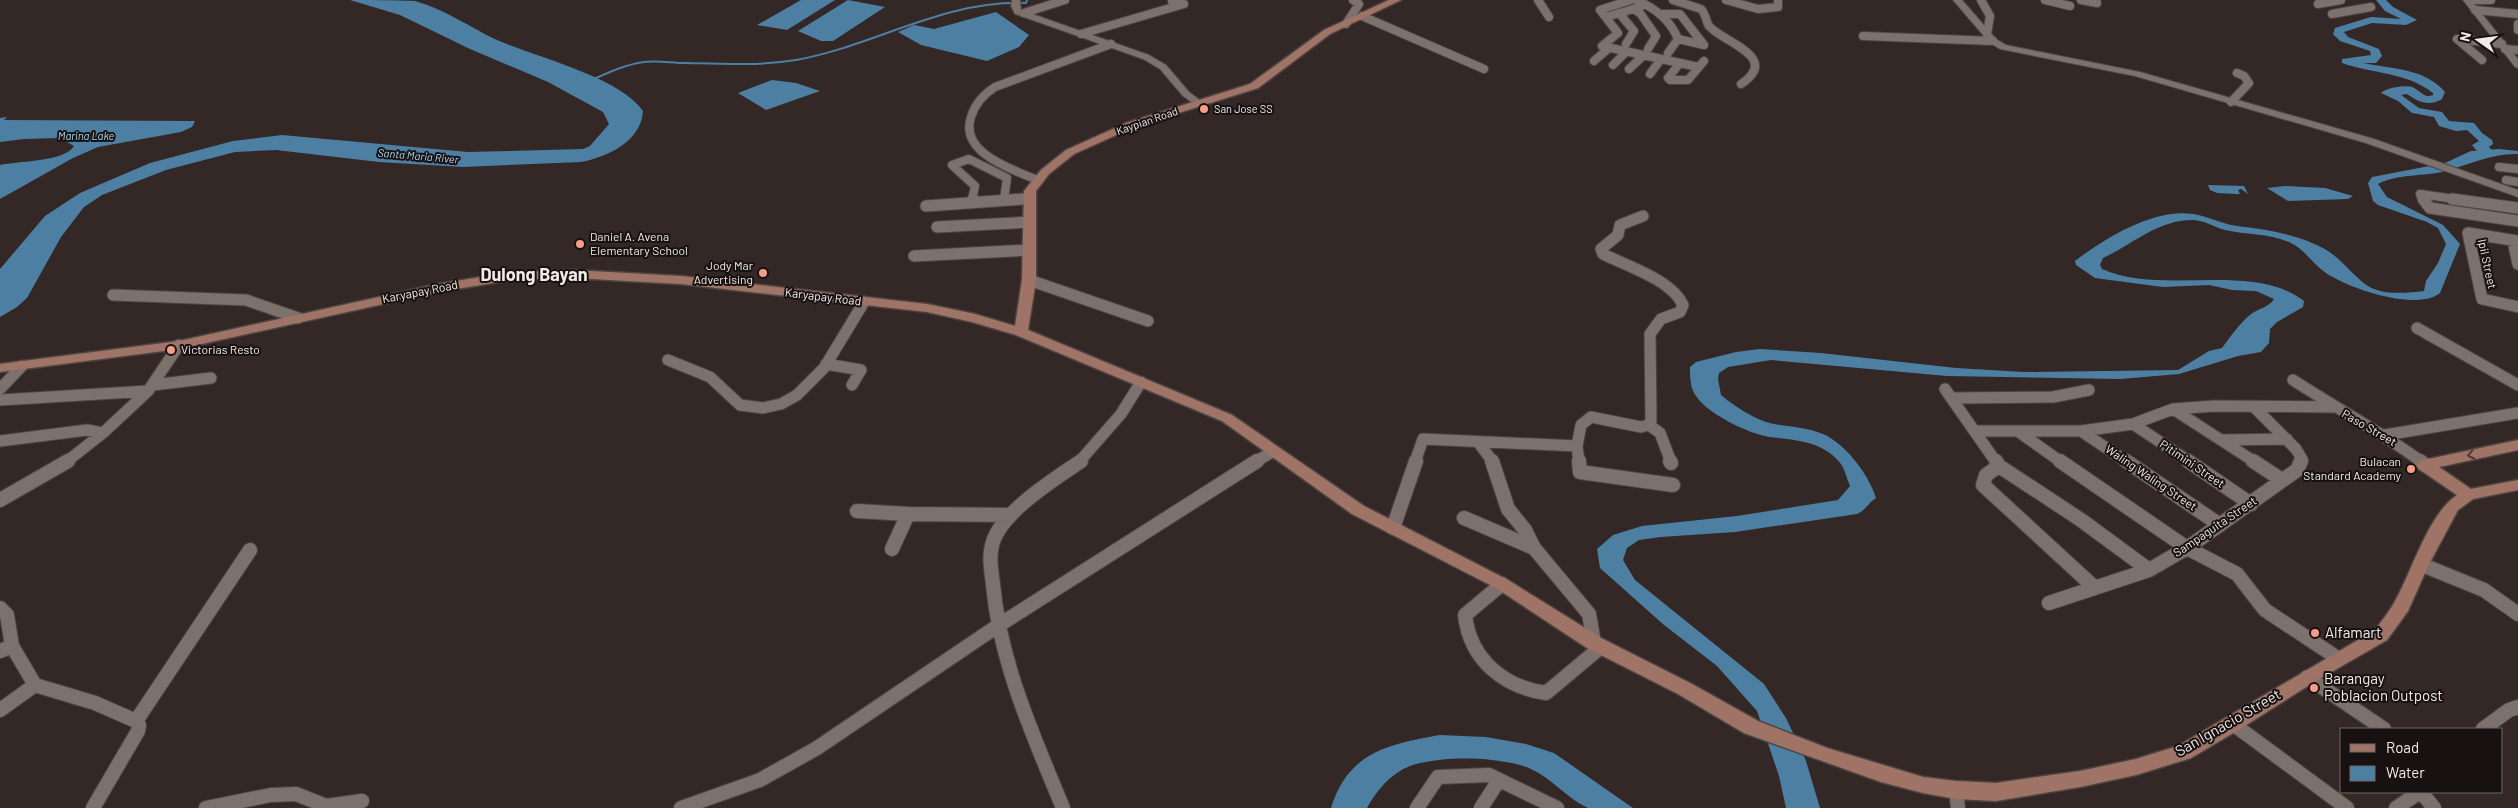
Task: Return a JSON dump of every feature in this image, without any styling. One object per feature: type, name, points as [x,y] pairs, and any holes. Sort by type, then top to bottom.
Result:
[{"type":"main road","name":"Kaypian Road","points":[[1021,332],[1029,280],[1030,191],[1037,180],[1070,152],[1130,125],[1254,86],[1318,38],[1396,0]]},
{"type":"main road","name":"Karyapay Road","points":[[0,368],[179,345],[218,338],[298,318],[438,288],[512,276],[573,274],[681,280],[927,308],[975,318],[1021,332],[1227,418],[1358,510],[1393,528]]},
{"type":"main road","points":[[2425,464],[2518,445]]},
{"type":"main road","name":"Paso Street","points":[[2425,464],[2468,495]]},
{"type":"main road","name":"San Ignacio Street","points":[[1393,528],[1502,584],[1597,645],[1685,689],[1751,727],[1821,754],[1881,774],[1923,785],[1957,799],[2080,779],[2136,767],[2184,752],[2233,724],[2307,677],[2381,635],[2390,626],[2399,611],[2420,564],[2452,506],[2468,495],[2518,485]]},
{"type":"street","points":[[1024,14],[1064,0]]},
{"type":"street","points":[[1346,24],[1359,4],[1352,0]]},
{"type":"street","points":[[1538,0],[1549,17]]},
{"type":"street","points":[[1594,61],[1618,33],[1600,10],[1631,0]]},
{"type":"street","points":[[1636,0],[1647,4],[1661,14],[1678,39],[1704,45],[1680,14],[1661,14]]},
{"type":"street","points":[[1673,0],[1702,9],[1707,14],[1709,26],[1750,56],[1756,64],[1756,73],[1753,79],[1741,84]]},
{"type":"street","points":[[1726,0],[1750,8],[1763,9],[1778,7],[1778,0]]},
{"type":"street","points":[[1957,0],[1990,37],[2003,47],[2137,74],[2419,157],[2518,194]]},
{"type":"street","points":[[1981,0],[1988,7],[1990,14],[1990,37]]},
{"type":"street","points":[[2045,0],[2070,6]]},
{"type":"street","points":[[2081,0],[2097,3]]},
{"type":"street","points":[[2318,4],[2341,0]]},
{"type":"street","points":[[2332,14],[2371,7],[2352,0]]},
{"type":"street","points":[[2467,0],[2475,5],[2518,14]]},
{"type":"street","points":[[2475,5],[2492,0]]},
{"type":"street","points":[[1081,34],[1184,4],[1172,1]]},
{"type":"street","points":[[1015,2],[1018,12],[1146,57],[1163,67],[1186,94],[1200,104]]},
{"type":"street","points":[[1606,17],[1647,4]]},
{"type":"street","points":[[2475,5],[2518,65]]},
{"type":"street","points":[[1629,69],[1646,52],[1656,36],[1640,13],[1633,9]]},
{"type":"street","points":[[1613,65],[1626,48],[1634,31],[1619,13]]},
{"type":"street","points":[[1362,16],[1484,69]]},
{"type":"street","points":[[2518,24],[2518,30]]},
{"type":"street","points":[[1863,36],[1990,37]]},
{"type":"street","points":[[1668,53],[1678,39]]},
{"type":"street","points":[[2482,60],[2457,39],[2518,50]]},
{"type":"street","points":[[1037,180],[982,152],[968,137],[966,122],[979,98],[995,87],[1112,44]]},
{"type":"street","points":[[1609,44],[1646,52],[1668,53],[1704,61],[1688,80],[1670,80],[1668,78],[1680,63]]},
{"type":"street","points":[[1646,52],[1662,59],[1698,67]]},
{"type":"street","points":[[1650,74],[1662,59]]},
{"type":"street","points":[[2231,102],[2249,83],[2244,76],[2237,72]]},
{"type":"street","points":[[972,202],[975,186],[952,165],[969,159],[1007,178],[1004,200]]},
{"type":"street","points":[[2499,167],[2518,169]]},
{"type":"street","points":[[2506,180],[2518,182]]},
{"type":"street","points":[[2518,208],[2420,194],[2430,208],[2514,221],[2518,264]]},
{"type":"street","points":[[926,206],[1030,198]]},
{"type":"street","name":"Ipil Street","points":[[2467,214],[2482,236]]},
{"type":"street","points":[[1643,216],[1620,225],[1618,235],[1601,249],[1603,254],[1670,287],[1679,296],[1683,305],[1680,312],[1658,320],[1650,334],[1651,420],[1649,425]]},
{"type":"street","points":[[937,227],[1030,222]]},
{"type":"street","name":"Ipil Street","points":[[2482,236],[2468,233],[2482,299],[2518,307]]},
{"type":"street","points":[[2482,236],[2516,239]]},
{"type":"street","points":[[914,256],[1030,250]]},
{"type":"street","points":[[1029,280],[1148,321]]},
{"type":"street","points":[[113,295],[246,300],[298,318]]},
{"type":"street","points":[[668,360],[705,372],[723,387],[736,403],[755,408],[790,401],[814,381],[864,302]]},
{"type":"street","points":[[2417,328],[2518,385]]},
{"type":"street","points":[[0,500],[62,466],[103,433],[151,388],[179,345]]},
{"type":"street","points":[[826,364],[861,370],[852,385]]},
{"type":"street","points":[[0,389],[22,366]]},
{"type":"street","points":[[0,400],[151,388],[211,378]]},
{"type":"street","name":"Paso Street","points":[[2293,380],[2334,407],[2386,435],[2425,464]]},
{"type":"street","points":[[1063,808],[1024,714],[1007,664],[994,599],[990,556],[994,538],[1011,515],[1035,493],[1084,459],[1121,414],[1141,382]]},
{"type":"street","points":[[2089,390],[2053,397],[1948,393],[1998,466],[2080,520],[2149,570]]},
{"type":"street","points":[[1975,431],[2081,431],[2133,424],[2173,409],[2214,406],[2334,407]]},
{"type":"street","name":"Sampaguita Street","points":[[2049,603],[2149,570],[2187,548],[2251,504],[2301,464],[2300,454],[2254,407]]},
{"type":"street","points":[[2173,409],[2282,480]]},
{"type":"street","points":[[2386,435],[2518,412]]},
{"type":"street","points":[[1649,425],[1641,427],[1591,417],[1583,420],[1579,425],[1577,446],[1580,472],[1673,485]]},
{"type":"street","name":"Pitimini Street","points":[[2133,424],[2251,504]]},
{"type":"street","points":[[1649,425],[1660,433],[1671,463]]},
{"type":"street","points":[[0,442],[87,430],[103,433]]},
{"type":"street","name":"Waling Waling Street","points":[[2081,431],[2220,525]]},
{"type":"street","points":[[2019,432],[2108,496],[2187,548],[2237,574],[2265,610],[2339,659]]},
{"type":"street","points":[[1393,528],[1423,439],[1577,446]]},
{"type":"street","points":[[2221,440],[2287,439]]},
{"type":"street","points":[[1478,442],[1491,458],[1497,471],[1508,509],[1525,530],[1534,548],[1589,614],[1597,645],[1546,694],[1534,692],[1493,672],[1465,623],[1465,615],[1502,584]]},
{"type":"street","points":[[681,808],[760,780],[817,748],[1000,625],[1214,487],[1274,451]]},
{"type":"street","points":[[1998,466],[1987,473],[1982,480],[1983,485],[2094,587]]},
{"type":"street","points":[[857,511],[908,514],[1011,515]]},
{"type":"street","points":[[892,549],[908,514]]},
{"type":"street","points":[[1464,518],[1534,548]]},
{"type":"street","points":[[136,721],[250,550]]},
{"type":"street","points":[[2420,564],[2484,590],[2500,599],[2518,614]]},
{"type":"street","points":[[0,608],[7,615],[6,649],[35,685],[95,703],[136,721],[139,725],[138,731],[93,808]]},
{"type":"street","points":[[2307,677],[2383,728]]},
{"type":"street","points":[[0,710],[35,685]]},
{"type":"street","points":[[2484,728],[2508,710],[2518,707]]},
{"type":"street","points":[[2233,724],[2347,808]]},
{"type":"street","points":[[1418,808],[1438,777],[1489,775],[1548,806]]},
{"type":"street","points":[[1481,808],[1499,780]]},
{"type":"street","points":[[2396,808],[2419,793]]},
{"type":"street","points":[[2422,793],[2434,808]]},
{"type":"street","points":[[206,808],[271,795],[296,794],[326,806],[362,801]]},
{"type":"water","name":"Santa Maria River","points":[[350,0],[415,1],[426,4],[497,40],[576,69],[616,88],[632,99],[643,111],[641,122],[629,139],[612,152],[581,162],[463,167],[379,162],[276,150],[235,152],[166,170],[102,195],[84,207],[61,237],[27,298],[17,307],[0,317],[0,269],[45,216],[80,193],[150,163],[233,141],[282,135],[468,152],[583,149],[590,146],[609,124],[603,112],[548,82],[470,49],[400,15]]},
{"type":"water","points":[[801,0],[835,0],[787,30],[757,25]]},
{"type":"water","points":[[848,0],[885,7],[833,41],[821,41],[798,31]]},
{"type":"water","points":[[996,12],[1029,35],[1019,47],[987,61],[921,45],[898,32],[914,25],[934,29]]},
{"type":"water","points":[[772,80],[796,83],[820,91],[766,110],[738,93]]},
{"type":"water","name":"Marina Lake","points":[[7,117],[4,120],[195,121],[192,127],[181,132],[98,147],[73,158],[0,199],[0,165],[51,158],[69,151],[74,146],[60,138],[0,142],[0,118]]},
{"type":"water","points":[[2499,149],[2518,151],[2518,154],[2500,155],[2438,173],[2394,178],[2378,184],[2387,197],[2443,225],[2460,244],[2440,293],[2429,298],[2415,300],[2399,299],[2365,291],[2326,273],[2301,249],[2291,243],[2267,236],[2233,232],[2196,220],[2180,221],[2157,228],[2103,258],[2100,265],[2102,269],[2126,276],[2152,280],[2233,280],[2259,283],[2283,289],[2304,301],[2303,307],[2277,322],[2270,329],[2269,343],[2261,352],[2238,356],[2179,374],[2120,379],[1947,376],[1771,360],[1728,367],[1719,373],[1718,379],[1721,395],[1732,404],[1760,420],[1817,432],[1840,445],[1862,470],[1876,498],[1863,511],[1857,514],[1735,532],[1639,540],[1627,548],[1623,560],[1635,580],[1764,684],[1786,718],[1806,761],[1820,808],[1786,808],[1779,776],[1757,711],[1717,666],[1664,625],[1600,568],[1597,549],[1613,535],[1642,526],[1737,516],[1838,500],[1850,486],[1841,464],[1826,450],[1808,443],[1760,435],[1729,422],[1709,409],[1696,396],[1691,386],[1690,367],[1696,362],[1736,352],[1760,349],[1821,353],[1956,368],[2024,372],[2178,370],[2209,351],[2222,348],[2235,330],[2247,318],[2274,299],[2256,291],[2232,290],[2209,285],[2163,287],[2095,278],[2076,265],[2075,261],[2115,234],[2146,220],[2178,213],[2193,214],[2231,225],[2272,231],[2318,245],[2338,259],[2371,288],[2393,293],[2424,291],[2426,281],[2438,263],[2446,244],[2438,228],[2427,222],[2378,205],[2373,201],[2368,183],[2372,177],[2445,163],[2471,151]]},
{"type":"water","points":[[2208,185],[2244,186],[2248,194],[2241,189],[2238,190],[2240,194],[2217,193],[2210,190]]},
{"type":"water","points":[[2285,186],[2325,188],[2353,196],[2348,199],[2288,201],[2267,188]]},
{"type":"water","points":[[1440,735],[1486,737],[1526,744],[1554,753],[1633,808],[1588,808],[1531,769],[1488,759],[1454,759],[1423,762],[1403,769],[1385,783],[1367,808],[1331,808],[1338,789],[1348,774],[1373,754],[1404,742]]},
{"type":"waterway","points":[[594,79],[625,66],[649,61],[741,64],[796,60],[853,45],[937,16],[995,4],[1026,3],[1027,0]]},
{"type":"waterway","points":[[2381,0],[2389,9],[2412,20],[2406,22],[2371,20],[2339,30],[2338,34],[2344,39],[2374,49],[2377,56],[2372,61],[2354,59],[2346,61],[2371,68],[2406,74],[2428,83],[2439,92],[2438,97],[2431,101],[2420,98],[2409,90],[2387,93],[2402,99],[2416,111],[2438,114],[2444,120],[2443,123],[2456,127],[2470,126],[2478,136],[2486,140],[2484,142],[2487,144],[2478,145],[2489,153]]},
{"type":"place","name":"San Jose SS","points":[[1204,109]]},
{"type":"place","name":"Daniel A. Avena Elementary School","points":[[580,244]]},
{"type":"place","name":"Jody Mar Advertising","points":[[763,273]]},
{"type":"place","name":"Victorias Resto","points":[[171,350]]},
{"type":"place","name":"Bulacan Standard Academy","points":[[2411,469]]},
{"type":"place","name":"Alfamart","points":[[2315,633]]},
{"type":"place","name":"Barangay Poblacion Outpost","points":[[2314,688]]},
{"type":"district","name":"Dulong Bayan","points":[[534,275]]}]
